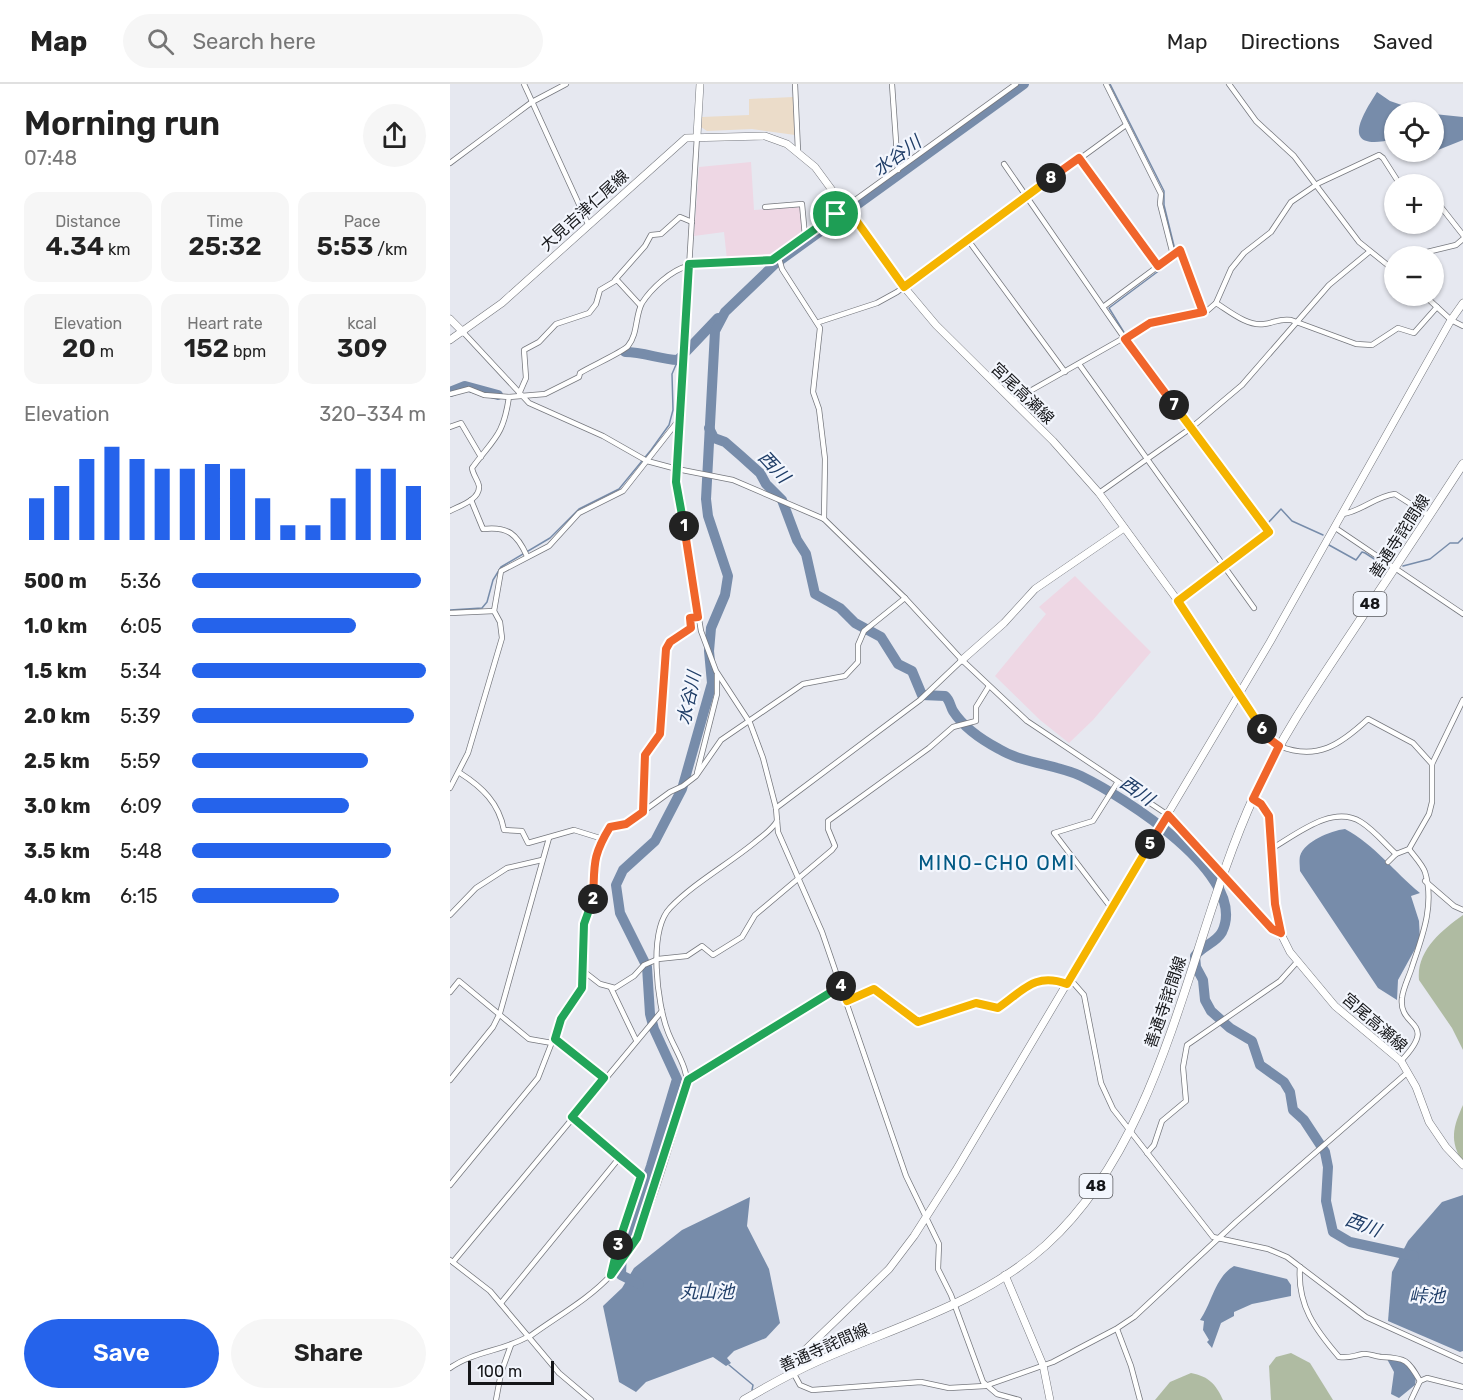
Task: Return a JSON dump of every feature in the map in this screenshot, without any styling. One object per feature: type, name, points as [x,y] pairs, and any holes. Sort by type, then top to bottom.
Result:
[{"type":"main road","points":[[697,136],[700,84]]},
{"type":"main road","name":"宮尾高瀬線","points":[[697,136],[765,135],[778,139],[815,167],[904,287],[948,339],[1053,441],[1098,493],[1178,601],[1240,692],[1266,735],[1279,746]]},
{"type":"main road","name":"大見吉津仁尾線","points":[[450,340],[501,303],[680,142],[697,136]]},
{"type":"main road","points":[[794,1374],[799,1356],[889,1269],[925,1218],[1168,815],[1451,320],[1463,303]]},
{"type":"main road","points":[[450,319],[463,332]]},
{"type":"main road","name":"善通寺詫間線","points":[[744,1400],[818,1361],[954,1304],[1005,1275],[1044,1247],[1075,1217],[1130,1132],[1154,1075],[1221,875],[1253,799],[1279,746],[1463,464]]},
{"type":"main road","points":[[962,660],[1004,623],[1035,589],[1124,528]]},
{"type":"main road","name":"宮尾高瀬線","points":[[1253,799],[1261,804],[1269,816],[1276,914],[1281,933],[1297,962],[1348,1018],[1401,1061],[1429,1122],[1446,1147],[1463,1165]]},
{"type":"main road","points":[[1005,1275],[1043,1365],[1050,1400]]},
{"type":"street","points":[[524,84],[588,224]]},
{"type":"street","points":[[450,163],[532,102],[566,84]]},
{"type":"street","points":[[795,84],[798,152]]},
{"type":"street","points":[[892,84],[898,170]]},
{"type":"street","points":[[450,394],[468,389],[484,395],[509,397],[545,394],[579,377],[580,373],[599,361],[625,349],[635,334],[640,305],[664,280],[688,265],[772,260],[1016,84]]},
{"type":"street","points":[[1106,84],[1161,194],[1160,204],[1173,255]]},
{"type":"street","points":[[1229,84],[1256,121],[1294,156],[1369,252],[1384,264]]},
{"type":"street","points":[[819,322],[877,303],[904,287],[1126,125]]},
{"type":"street","points":[[697,136],[682,352],[676,490],[690,553],[701,631],[716,671],[750,723],[763,758],[776,808],[778,832],[822,932],[887,1126],[925,1218],[939,1244],[938,1269],[954,1304],[985,1386],[997,1394],[1018,1400]]},
{"type":"street","points":[[1016,399],[1150,323],[1203,312],[1216,303],[1231,269],[1244,253],[1271,232],[1291,202],[1316,184],[1379,155],[1393,174]]},
{"type":"street","points":[[1079,158],[1158,266]]},
{"type":"street","points":[[1004,164],[1125,339],[1269,532],[1178,601]]},
{"type":"street","points":[[765,207],[802,204],[805,236]]},
{"type":"street","points":[[1444,211],[1463,237],[1456,245],[1444,248]]},
{"type":"street","points":[[521,395],[526,378],[524,351],[539,342],[556,324],[589,313],[596,304],[600,290],[615,280],[645,246],[651,235],[666,231],[680,217],[692,222]]},
{"type":"street","points":[[968,240],[1065,372]]},
{"type":"street","points":[[1103,307],[1180,250],[1203,312]]},
{"type":"street","points":[[1098,493],[1191,428],[1242,385],[1329,285],[1369,252]]},
{"type":"street","points":[[779,256],[782,269],[819,322],[813,392],[819,409],[825,459],[824,519]]},
{"type":"street","points":[[615,280],[622,282],[640,305]]},
{"type":"street","points":[[1216,303],[1255,324],[1264,324],[1281,318],[1356,344],[1372,345],[1398,328],[1414,333],[1437,307],[1451,320],[1463,326]]},
{"type":"street","points":[[463,332],[529,404],[603,436],[645,460],[677,470],[733,480],[824,519],[905,598],[962,660],[1027,721],[1168,815],[1272,929],[1281,933]]},
{"type":"street","points":[[1079,364],[1254,608]]},
{"type":"street","points":[[450,511],[471,500],[479,486],[472,468],[494,444],[506,422],[509,397]]},
{"type":"street","points":[[450,788],[460,773],[475,732],[502,638],[500,622],[494,610],[501,571],[526,553],[549,546],[579,513],[623,491],[645,460],[678,421]]},
{"type":"street","points":[[450,427],[461,423],[481,457]]},
{"type":"street","points":[[1342,514],[1354,512],[1380,498],[1395,494],[1428,515]]},
{"type":"street","points":[[471,500],[483,529],[506,529],[514,533],[526,553]]},
{"type":"street","points":[[1334,527],[1463,614]]},
{"type":"street","points":[[450,1185],[538,1078],[561,1019],[582,988],[584,924],[592,900],[592,871],[603,839],[610,827],[626,824],[696,776],[721,740],[750,723],[803,684],[845,676],[858,662],[858,645],[864,631],[905,598]]},
{"type":"street","points":[[450,614],[494,610]]},
{"type":"street","points":[[643,812],[645,755],[660,734],[666,649],[670,642],[691,628],[690,618],[698,617]]},
{"type":"street","points":[[776,808],[920,700],[962,660]]},
{"type":"street","points":[[696,776],[717,694],[716,671]]},
{"type":"street","points":[[611,988],[628,981],[639,968],[658,959],[687,956],[702,946],[713,955],[734,944],[742,937],[755,915],[835,846],[828,829],[828,821],[929,748],[953,727],[976,721],[976,707],[989,686]]},
{"type":"street","points":[[1388,862],[1396,854],[1409,849],[1430,814],[1432,764],[1463,700]]},
{"type":"street","points":[[1279,746],[1298,754],[1324,750],[1335,746],[1368,719],[1413,743],[1432,764]]},
{"type":"street","points":[[460,773],[481,787],[496,807],[504,830],[522,831],[528,843],[574,830],[603,839]]},
{"type":"street","points":[[1112,909],[1054,833],[1093,821],[1117,783]]},
{"type":"street","points":[[1271,849],[1319,822],[1337,816],[1350,817],[1362,823],[1396,854]]},
{"type":"street","points":[[450,1368],[464,1358],[511,1345],[529,1336],[611,1275],[637,1238],[688,1080],[662,1011],[658,959],[660,923],[671,907],[738,856],[777,821]]},
{"type":"street","points":[[450,1080],[493,1027],[500,1013],[549,838]]},
{"type":"street","points":[[1401,1061],[1416,1046],[1419,1037],[1417,1027],[1405,1014],[1402,997],[1428,921],[1425,873],[1409,849]]},
{"type":"street","points":[[450,915],[476,888],[507,868],[542,861]]},
{"type":"street","points":[[1425,881],[1454,906],[1463,910]]},
{"type":"street","points":[[1147,1153],[1154,1145],[1162,1121],[1186,1101],[1183,1067],[1187,1045],[1280,981],[1297,962]]},
{"type":"street","points":[[582,970],[611,988],[636,1040]]},
{"type":"street","points":[[450,992],[459,981],[529,1039],[554,1041],[604,1078]]},
{"type":"street","points":[[847,1001],[874,989],[918,1022],[976,1003],[998,1008],[1034,981],[1069,981],[1084,995],[1106,1096],[1130,1132],[1217,1240],[1268,1249],[1287,1257],[1366,1317],[1463,1361]]},
{"type":"street","points":[[688,1080],[841,984]]},
{"type":"street","points":[[591,1400],[559,1373],[490,1291],[451,1261],[662,1011]]},
{"type":"street","points":[[794,1374],[800,1385],[812,1390],[921,1382],[949,1388],[985,1386],[1043,1365],[1117,1329],[1134,1317],[1217,1240],[1408,1072]]},
{"type":"street","points":[[572,1117],[641,1176],[611,1265],[611,1275]]},
{"type":"street","points":[[501,1303],[620,1157]]},
{"type":"street","points":[[1300,1267],[1300,1295],[1305,1310],[1339,1357],[1354,1359],[1364,1354],[1383,1358],[1395,1356],[1409,1363],[1420,1381]]},
{"type":"street","points":[[1117,1329],[1139,1391],[1140,1400]]},
{"type":"street","points":[[496,1400],[501,1373],[511,1345]]},
{"type":"street","points":[[1411,1400],[1420,1381],[1427,1378],[1463,1388]]},
{"type":"shaded area","points":[[793,97],[795,135],[752,129],[707,131],[701,127],[702,117],[749,115],[749,99]]},
{"type":"shaded area","points":[[751,162],[754,210],[801,207],[802,235],[772,254],[727,260],[724,232],[694,236],[699,167]]},
{"type":"shaded area","points":[[1075,576],[1151,652],[1093,720],[1069,743],[1040,720],[995,676],[1046,614],[1039,607]]},
{"type":"green space","points":[[1463,915],[1463,1050],[1452,1028],[1419,980],[1419,969],[1432,942]]},
{"type":"green space","points":[[1463,1105],[1463,1163],[1456,1148],[1454,1134]]},
{"type":"green space","points":[[1291,1353],[1310,1363],[1333,1400],[1271,1400],[1269,1366],[1276,1357]]},
{"type":"green space","points":[[1191,1373],[1211,1382],[1223,1400],[1155,1400],[1170,1382]]},
{"type":"water","points":[[1377,92],[1393,102],[1384,102],[1384,141],[1367,141],[1361,137],[1359,131],[1365,113]]},
{"type":"water","points":[[1444,115],[1463,117],[1463,140],[1444,148]]},
{"type":"water","points":[[1345,829],[1375,850],[1420,893],[1411,896],[1419,921],[1420,940],[1398,980],[1397,1000],[1378,988],[1300,871],[1300,856],[1312,841],[1325,834]]},
{"type":"water","name":"峠池","points":[[1463,1195],[1463,1351],[1460,1352],[1388,1321],[1392,1272],[1408,1241],[1442,1202]]},
{"type":"water","name":"丸山池","points":[[750,1197],[747,1226],[769,1269],[780,1323],[766,1338],[734,1351],[727,1358],[731,1363],[726,1366],[713,1357],[646,1382],[636,1392],[619,1382],[603,1306],[622,1288],[634,1268],[682,1230]]},
{"type":"water","points":[[1234,1266],[1287,1279],[1291,1285],[1291,1296],[1252,1304],[1234,1312],[1234,1316],[1221,1323],[1212,1348],[1203,1330],[1204,1321],[1200,1320],[1218,1283]]},
{"type":"water","points":[[1393,1358],[1407,1364],[1416,1377],[1415,1385],[1399,1398],[1391,1394],[1394,1372],[1387,1359]]},
{"type":"waterway","name":"水谷川","points":[[639,1284],[621,1275],[622,1251],[677,1079],[654,1029],[650,1014],[647,967],[620,913],[616,885],[623,870],[655,841],[682,789],[712,683],[709,651],[711,628],[725,595],[728,576],[708,516],[706,499],[715,331],[725,312],[775,264],[1024,84]]},
{"type":"waterway","points":[[1110,84],[1164,191],[1164,205],[1175,250]]},
{"type":"waterway","points":[[1125,334],[1109,308],[1176,258]]},
{"type":"waterway","points":[[625,352],[678,360],[718,318]]},
{"type":"waterway","points":[[1130,340],[1192,424]]},
{"type":"waterway","points":[[450,610],[482,608],[487,602],[493,580],[501,567],[550,538],[579,509],[619,489],[669,425],[673,410],[672,374],[678,360]]},
{"type":"waterway","points":[[450,392],[465,386],[498,395]]},
{"type":"waterway","name":"西川","points":[[709,428],[714,438],[725,442],[760,473],[766,484],[782,500],[797,540],[806,554],[815,594],[840,608],[855,623],[881,637],[898,664],[912,671],[922,695],[945,696],[957,717],[968,728],[986,742],[1009,754],[1071,772],[1100,786],[1151,819],[1201,863],[1218,886],[1226,910],[1222,932],[1195,956],[1196,967],[1203,980],[1205,1000],[1211,1011],[1230,1028],[1252,1041],[1260,1065],[1284,1082],[1290,1092],[1293,1110],[1304,1120],[1325,1152],[1328,1167],[1326,1201],[1333,1232],[1350,1242],[1414,1256]]},
{"type":"waterway","points":[[1195,428],[1253,507]]},
{"type":"waterway","points":[[1261,518],[1267,524],[1281,509],[1292,521],[1323,535]]},
{"type":"waterway","points":[[1403,566],[1430,559],[1450,543],[1458,543],[1463,538]]},
{"type":"waterway","points":[[1329,545],[1356,560],[1362,552],[1365,553],[1385,566]]},
{"type":"waterway","points":[[729,1365],[753,1385],[752,1390]]},
{"type":"district","name":"MINO-CHO OMI","points":[[997,863]]},
{"type":"route","points":[[1079,158],[1158,266],[1180,250],[1203,312],[1150,323],[1125,339],[1269,532],[1178,601],[1180,608],[1236,686],[1268,738],[1279,746],[1253,799],[1266,808],[1271,824],[1275,904],[1281,933],[1272,929],[1227,883],[1168,815],[1067,984],[1044,979],[1034,981],[998,1008],[976,1003],[918,1022],[874,989],[847,1001],[841,984],[688,1080],[637,1238],[611,1275],[611,1265],[641,1176],[572,1117],[604,1078],[555,1039],[565,1010],[579,995],[582,988],[584,924],[592,900],[594,861],[610,827],[626,824],[643,812],[645,755],[660,734],[666,649],[670,642],[691,628],[690,618],[698,617],[690,553],[676,490],[688,266],[697,263],[727,264],[772,260],[836,214],[844,208],[853,216],[904,287],[1079,158]]}]
